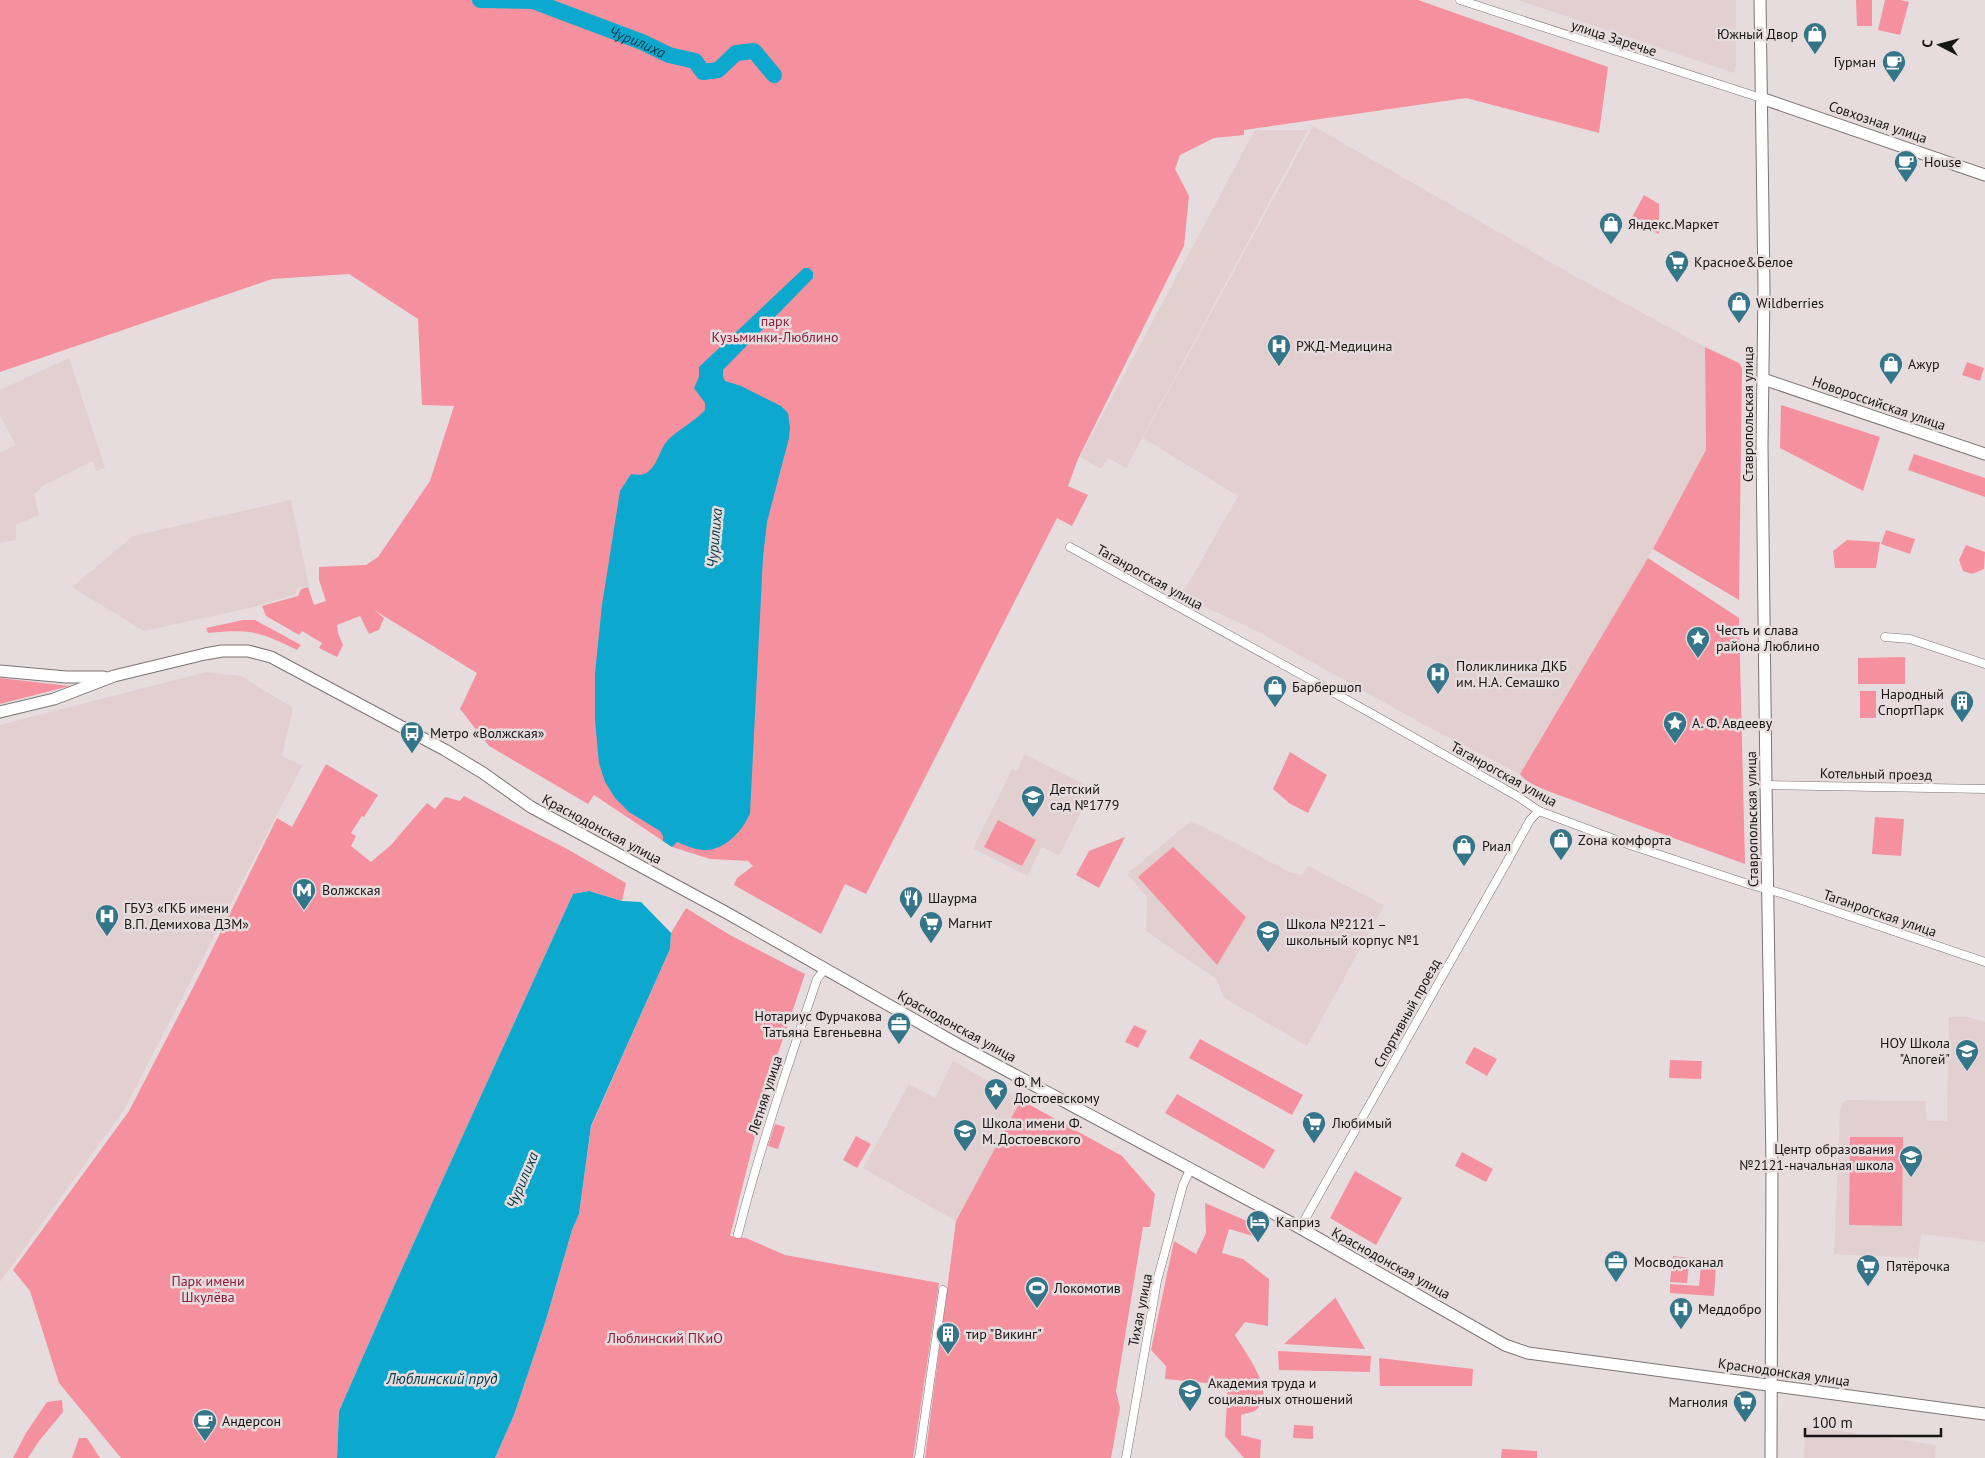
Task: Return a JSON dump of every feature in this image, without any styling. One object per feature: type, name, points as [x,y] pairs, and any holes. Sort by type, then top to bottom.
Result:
[{"type":"main road","name":"Ставропольская улица","points":[[1760,0],[1766,785],[1772,1164],[1771,1458]]},
{"type":"main road","name":"Совхозная улица","points":[[1761,98],[1985,175]]},
{"type":"main road","name":"Новороссийская улица","points":[[1763,379],[1985,454]]},
{"type":"main road","name":"Краснодонская улица","points":[[114,676],[213,652],[248,652],[271,656],[446,750],[483,773],[531,807],[727,913],[957,1044],[1300,1228],[1516,1350],[1985,1414]]},
{"type":"main road","points":[[0,671],[66,677],[114,676]]},
{"type":"main road","points":[[0,712],[54,699],[114,676]]},
{"type":"street","name":"улица Заречье","points":[[1460,0],[1761,98]]},
{"type":"street","name":"Таганрогская улица","points":[[1070,547],[1170,604],[1368,711],[1517,796],[1539,811],[1630,845],[1985,962]]},
{"type":"street","points":[[1884,637],[1910,639],[1985,664]]},
{"type":"street","name":"Котельный проезд","points":[[1766,785],[1985,789]]},
{"type":"street","name":"Спортивный проезд","points":[[1300,1228],[1530,820],[1539,811]]},
{"type":"street","name":"Летняя улица","points":[[738,1234],[755,1168],[794,1048],[817,979],[825,969]]},
{"type":"street","name":"Тихая улица","points":[[1126,1458],[1157,1281],[1183,1185],[1190,1170]]},
{"type":"street","points":[[919,1458],[943,1290]]},
{"type":"shaded area","points":[[1518,0],[1736,0],[1736,64],[1734,73]]},
{"type":"shaded area","points":[[1313,126],[1580,279],[1705,347],[1706,450],[1650,554],[1520,774],[1430,728],[1255,630],[1181,596],[1238,496],[1143,438]]},
{"type":"shaded area","points":[[1255,130],[1308,130],[1126,468],[1108,458],[1101,469],[1080,457]]},
{"type":"shaded area","points":[[69,358],[105,468],[96,471],[93,461],[44,485],[34,494],[39,515],[16,525],[16,540],[0,543],[0,453],[16,445],[0,416],[0,390]]},
{"type":"shaded area","points":[[291,500],[309,586],[297,588],[296,594],[254,607],[144,631],[72,587],[133,536]]},
{"type":"shaded area","name":"ГБУЗ «ГКБ имени В.П. Демихова ДЗМ»","points":[[206,672],[241,676],[293,708],[282,756],[302,766],[125,1108],[0,1282],[0,725]]},
{"type":"shaded area","name":"Детский сад №1779","points":[[1025,754],[1093,789],[1059,856],[1042,847],[1027,876],[973,848],[1012,769],[1017,771]]},
{"type":"shaded area","name":"Школа №2121 – школьный корпус №1","points":[[1191,821],[1289,872],[1302,875],[1308,866],[1384,905],[1307,1046],[1223,997],[1217,979],[1146,931],[1147,897],[1127,874]]},
{"type":"shaded area","name":"Центр образования №2121-начальная школа","points":[[1949,1017],[1968,1017],[1985,1022],[1985,1242],[1921,1234],[1918,1258],[1834,1254],[1840,1112],[1842,1104],[1846,1100],[1925,1101],[1927,1121],[1947,1121]]},
{"type":"shaded area","points":[[953,1061],[1021,1100],[956,1221],[863,1168],[909,1084],[935,1098]]},
{"type":"shaded area","points":[[1805,1426],[1936,1445],[1935,1458],[1804,1458]]},
{"type":"green space","name":"парк Кузьминки-Люблино","points":[[0,0],[1418,0],[1608,67],[1599,133],[1466,98],[1244,130],[1244,135],[1214,138],[1180,155],[1175,169],[1189,196],[1184,246],[1078,459],[1068,486],[1088,495],[1072,526],[1057,518],[866,894],[845,884],[821,934],[734,885],[737,878],[753,866],[748,861],[710,859],[672,847],[594,795],[588,804],[489,746],[460,709],[477,673],[374,610],[384,618],[379,630],[369,634],[360,616],[337,625],[343,645],[337,657],[319,648],[322,643],[302,631],[299,635],[266,616],[262,606],[298,596],[301,589],[308,587],[314,605],[326,601],[319,580],[319,567],[366,565],[378,557],[430,481],[454,406],[422,405],[418,319],[349,274],[272,279],[0,372]]},
{"type":"green space","points":[[1856,0],[1872,0],[1872,26],[1857,26]]},
{"type":"green space","points":[[1885,0],[1909,2],[1900,35],[1878,30]]},
{"type":"green space","points":[[1644,195],[1659,204],[1659,234],[1630,221]]},
{"type":"green space","points":[[1705,347],[1739,363],[1742,368],[1739,600],[1653,549],[1706,450]]},
{"type":"green space","points":[[1967,362],[1984,368],[1980,381],[1962,375]]},
{"type":"green space","points":[[1781,405],[1880,437],[1863,491],[1780,448]]},
{"type":"green space","points":[[1914,454],[1985,478],[1985,497],[1908,470]]},
{"type":"green space","points":[[1886,530],[1915,539],[1910,554],[1881,544]]},
{"type":"green space","points":[[1847,540],[1880,542],[1876,568],[1835,568],[1833,551]]},
{"type":"green space","points":[[1966,545],[1985,552],[1984,569],[1972,574],[1963,571],[1959,560]]},
{"type":"green space","points":[[1648,558],[1739,618],[1745,864],[1545,790],[1530,783],[1520,774]]},
{"type":"green space","points":[[243,620],[255,620],[301,645],[297,650],[263,635],[234,631],[208,633],[206,628]]},
{"type":"green space","points":[[1905,657],[1905,684],[1858,684],[1858,658]]},
{"type":"green space","points":[[0,678],[70,686],[0,704]]},
{"type":"green space","points":[[1860,691],[1876,691],[1876,718],[1860,718]]},
{"type":"green space","points":[[1290,752],[1327,775],[1308,813],[1289,803],[1273,789]]},
{"type":"green space","name":"Парк имени Шкулёва","points":[[326,764],[378,795],[351,833],[356,836],[351,846],[371,862],[391,845],[427,803],[435,809],[445,797],[460,801],[464,796],[569,850],[626,883],[622,901],[589,891],[573,894],[339,1411],[337,1458],[121,1458],[59,1383],[30,1291],[13,1270],[129,1111],[198,978],[277,818],[292,827]]},
{"type":"green space","points":[[1875,817],[1904,819],[1901,856],[1872,854]]},
{"type":"green space","points":[[998,820],[1036,840],[1022,866],[984,847]]},
{"type":"green space","points":[[1125,837],[1099,888],[1076,875],[1089,851]]},
{"type":"green space","points":[[1173,847],[1246,917],[1217,965],[1138,877]]},
{"type":"green space","name":"Люблинский ПКиО","points":[[686,908],[730,935],[805,974],[769,1080],[730,1236],[746,1238],[785,1255],[939,1283],[913,1458],[495,1458],[514,1415],[546,1320],[572,1230],[579,1214],[591,1127],[670,949],[671,933]]},
{"type":"green space","points":[[1134,1025],[1147,1031],[1138,1048],[1125,1042]]},
{"type":"green space","points":[[1200,1039],[1303,1095],[1292,1115],[1189,1058]]},
{"type":"green space","points":[[1474,1047],[1497,1059],[1487,1076],[1465,1063]]},
{"type":"green space","points":[[1670,1060],[1702,1061],[1701,1079],[1669,1078]]},
{"type":"green space","points":[[1177,1094],[1275,1150],[1264,1169],[1165,1113]]},
{"type":"green space","name":"Локомотив","points":[[1021,1100],[1122,1156],[1155,1194],[1150,1227],[1143,1227],[1116,1391],[1120,1408],[1111,1458],[925,1458],[956,1221]]},
{"type":"green space","points":[[775,1124],[785,1127],[778,1149],[768,1146]]},
{"type":"green space","points":[[856,1136],[871,1144],[857,1168],[843,1160]]},
{"type":"green space","points":[[1850,1137],[1903,1137],[1902,1226],[1849,1225]]},
{"type":"green space","points":[[1462,1152],[1493,1169],[1486,1182],[1455,1166]]},
{"type":"green space","points":[[1355,1171],[1402,1198],[1376,1245],[1330,1218]]},
{"type":"green space","points":[[1205,1203],[1254,1224],[1253,1236],[1229,1229],[1222,1253],[1243,1259],[1269,1279],[1268,1326],[1245,1322],[1235,1335],[1252,1362],[1262,1384],[1262,1403],[1255,1411],[1241,1415],[1241,1435],[1261,1440],[1260,1458],[1244,1458],[1225,1436],[1228,1385],[1165,1379],[1166,1366],[1151,1350],[1174,1241],[1196,1254],[1206,1233]]},
{"type":"green space","points":[[1673,1256],[1690,1258],[1687,1283],[1670,1282]]},
{"type":"green space","points":[[1701,1266],[1716,1267],[1714,1296],[1670,1293],[1670,1284],[1699,1286]]},
{"type":"green space","points":[[1335,1298],[1365,1349],[1284,1344]]},
{"type":"green space","points":[[1278,1351],[1371,1356],[1370,1372],[1279,1370]]},
{"type":"green space","points":[[1379,1358],[1473,1369],[1472,1386],[1380,1386]]},
{"type":"green space","points":[[62,1400],[63,1412],[39,1441],[28,1458],[13,1458],[26,1433],[47,1402]]},
{"type":"green space","points":[[1294,1425],[1313,1426],[1313,1439],[1293,1438]]},
{"type":"green space","points":[[79,1438],[87,1438],[100,1458],[72,1458]]},
{"type":"green space","points":[[1502,1449],[1537,1451],[1537,1458],[1501,1458]]},
{"type":"water","points":[[804,268],[809,268],[813,272],[813,278],[723,370],[725,381],[741,386],[781,406],[788,413],[790,428],[767,522],[763,557],[750,813],[744,825],[734,837],[722,846],[704,850],[677,842],[672,847],[663,841],[660,831],[629,812],[615,798],[605,782],[599,763],[595,720],[595,673],[602,605],[620,491],[631,474],[647,473],[655,464],[668,440],[705,410],[705,403],[694,388],[699,377],[699,367]]},
{"type":"water","name":"Люблинский пруд","points":[[589,891],[622,901],[641,902],[671,933],[670,949],[591,1126],[579,1214],[572,1230],[546,1320],[514,1415],[495,1458],[337,1458],[339,1411],[395,1284],[573,894]]},
{"type":"waterway","name":"Чурилиха","points":[[480,0],[533,1],[642,42],[669,55],[695,61],[703,72],[718,70],[736,53],[754,51],[774,75]]},
{"type":"place","name":"Южный Двор","points":[[1815,55]]},
{"type":"place","name":"Гурман","points":[[1894,83]]},
{"type":"place","name":"House","points":[[1906,183]]},
{"type":"place","name":"Яндекс.Маркет","points":[[1611,245]]},
{"type":"place","name":"Красное&Белое","points":[[1677,283]]},
{"type":"place","name":"Wildberries","points":[[1739,324]]},
{"type":"place","name":"РЖД-Медицина","points":[[1279,367]]},
{"type":"place","name":"Ажур","points":[[1891,385]]},
{"type":"place","name":"Честь и слава района Люблино","points":[[1698,659]]},
{"type":"place","name":"Поликлиника ДКБ им. Н.А. Семашко","points":[[1438,695]]},
{"type":"place","name":"Барбершоп","points":[[1275,708]]},
{"type":"place","name":"Народный СпортПарк","points":[[1962,723]]},
{"type":"place","name":"А. Ф. Авдееву","points":[[1675,744]]},
{"type":"place","name":"Метро «Волжская»","points":[[412,754]]},
{"type":"place","name":"Детский сад №1779","points":[[1033,818]]},
{"type":"place","name":"Zона комфорта","points":[[1561,861]]},
{"type":"place","name":"Риал","points":[[1464,867]]},
{"type":"place","name":"Волжская","points":[[304,911]]},
{"type":"place","name":"Шаурма","points":[[911,919]]},
{"type":"place","name":"ГБУЗ «ГКБ имени В.П. Демихова ДЗМ»","points":[[107,937]]},
{"type":"place","name":"Магнит","points":[[931,944]]},
{"type":"place","name":"Школа №2121 – школьный корпус №1","points":[[1268,953]]},
{"type":"place","name":"Нотариус Фурчакова Татьяна Евгеньевна","points":[[899,1045]]},
{"type":"place","name":"НОУ Школа \"Апогей\"","points":[[1967,1072]]},
{"type":"place","name":"Ф. М. Достоевскому","points":[[996,1111]]},
{"type":"place","name":"Любимый","points":[[1314,1144]]},
{"type":"place","name":"Школа имени Ф. М. Достоевского","points":[[965,1152]]},
{"type":"place","name":"Центр образования №2121-начальная школа","points":[[1911,1178]]},
{"type":"place","name":"Каприз","points":[[1258,1243]]},
{"type":"place","name":"Мосводоканал","points":[[1616,1283]]},
{"type":"place","name":"Пятёрочка","points":[[1868,1287]]},
{"type":"place","name":"Локомотив","points":[[1037,1309]]},
{"type":"place","name":"Меддобро","points":[[1681,1330]]},
{"type":"place","name":"тир \"Викинг\"","points":[[948,1355]]},
{"type":"place","name":"Академия труда и социальных отношений","points":[[1190,1412]]},
{"type":"place","name":"Магнолия","points":[[1745,1423]]},
{"type":"place","name":"Андерсон","points":[[205,1442]]}]
